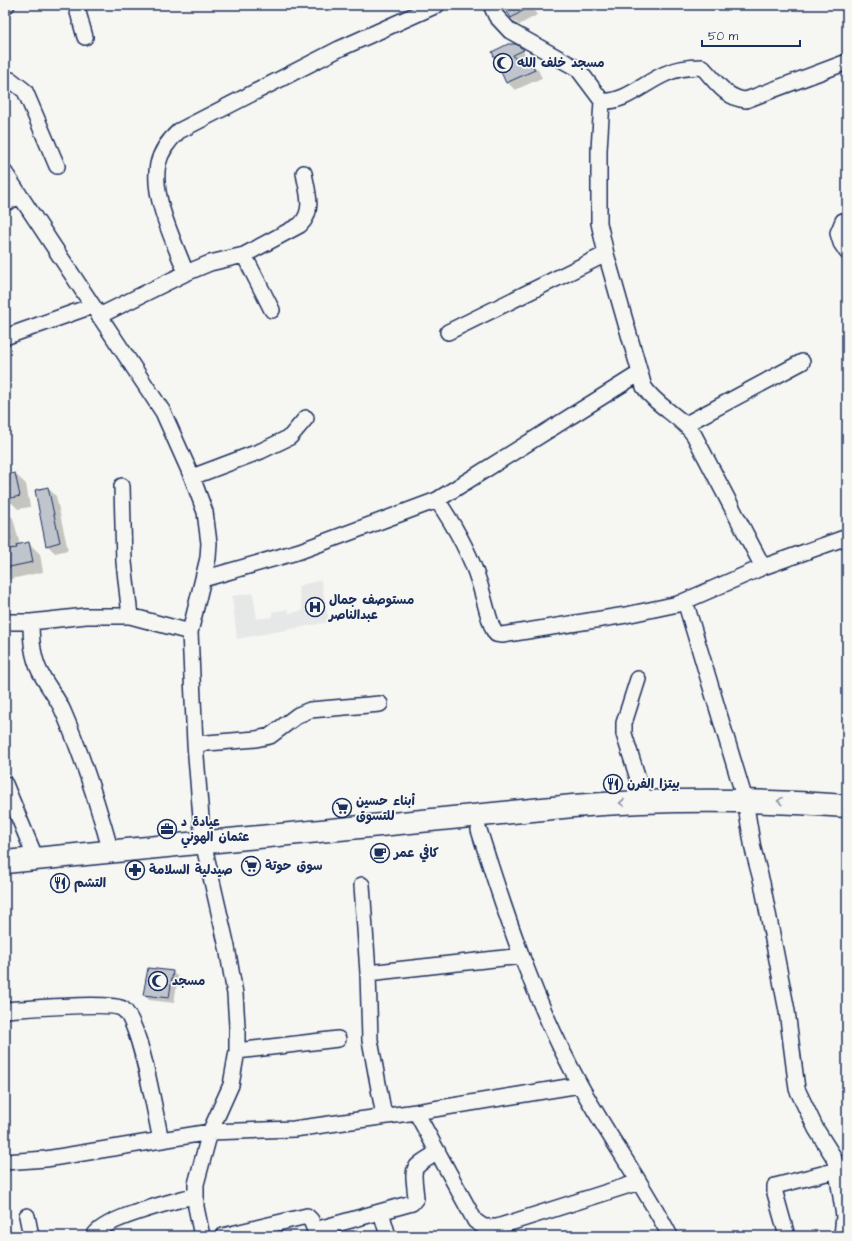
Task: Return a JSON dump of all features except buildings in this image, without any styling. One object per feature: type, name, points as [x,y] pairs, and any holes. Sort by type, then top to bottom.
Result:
[{"type":"main road","points":[[5,876],[204,849],[573,806],[645,801],[746,808],[847,819]]},
{"type":"main road","points":[[5,862],[111,852],[289,846],[647,815],[746,808],[847,806]]},
{"type":"street","points":[[76,5],[85,37]]},
{"type":"street","points":[[186,273],[165,217],[158,184],[158,163],[170,140],[179,131],[339,49],[437,5]]},
{"type":"street","points":[[491,5],[496,16],[510,30],[578,69],[602,101],[599,150],[599,223],[606,254],[644,387],[650,396],[686,424],[729,500],[763,567]]},
{"type":"street","points":[[602,101],[616,100],[664,74],[689,67],[702,67],[729,96],[736,99],[746,100],[847,62]]},
{"type":"street","points":[[5,81],[11,80],[25,91],[57,166]]},
{"type":"street","points":[[5,173],[163,412],[192,477],[205,512],[208,527],[208,558],[190,632],[195,744],[204,849],[227,947],[235,994],[237,1051],[231,1085],[210,1132],[196,1184],[196,1207],[202,1236]]},
{"type":"street","points":[[5,337],[96,311],[186,273],[210,264],[244,255],[293,229],[307,218],[309,210],[309,200],[304,173]]},
{"type":"street","points":[[5,203],[20,196]]},
{"type":"street","points":[[847,220],[843,221],[838,233],[841,243],[847,252]]},
{"type":"street","points":[[448,332],[606,254]]},
{"type":"street","points":[[244,255],[272,310]]},
{"type":"street","points":[[686,424],[802,362]]},
{"type":"street","points":[[204,579],[300,551],[437,500],[640,373]]},
{"type":"street","points":[[192,477],[261,451],[290,437],[306,418]]},
{"type":"street","points":[[122,486],[124,562],[130,616]]},
{"type":"street","points":[[437,500],[451,519],[479,580],[491,624],[496,634],[502,635],[626,615],[685,601],[763,567],[847,537]]},
{"type":"street","points":[[685,601],[746,808],[787,1011],[797,1089],[816,1129],[842,1169],[844,1216],[842,1236]]},
{"type":"street","points":[[5,622],[30,622],[86,616],[130,616],[190,632]]},
{"type":"street","points":[[30,622],[31,643],[35,659],[40,672],[55,694],[66,716],[97,803],[111,852]]},
{"type":"street","points":[[638,679],[624,723],[624,734],[645,801]]},
{"type":"street","points":[[195,744],[256,740],[270,736],[298,714],[310,710],[380,704]]},
{"type":"street","points":[[5,784],[36,859]]},
{"type":"street","points":[[479,830],[502,902],[522,956],[550,1022],[580,1085],[638,1182],[654,1204],[670,1236]]},
{"type":"street","points":[[362,885],[368,973],[370,1040],[384,1116]]},
{"type":"street","points":[[368,973],[522,956]]},
{"type":"street","points":[[5,1010],[99,1006],[117,1007],[123,1009],[137,1035],[161,1140]]},
{"type":"street","points":[[237,1051],[338,1039]]},
{"type":"street","points":[[5,1162],[46,1159],[210,1132],[294,1129],[416,1112],[580,1085]]},
{"type":"street","points":[[416,1112],[475,1221],[484,1227],[497,1227],[638,1182]]},
{"type":"street","points":[[223,1236],[307,1216],[311,1220],[316,1233],[412,1203],[416,1198],[413,1172],[416,1166],[438,1152]]},
{"type":"street","points":[[787,1236],[775,1193],[775,1186],[842,1169]]},
{"type":"street","points":[[94,1236],[104,1226],[121,1218],[196,1195]]},
{"type":"street","points":[[381,1212],[388,1236]]},
{"type":"street","points":[[27,1216],[31,1236]]},
{"type":"shaded area","name":"مستوصف جمال عبدالناصر","points":[[321,580],[329,622],[237,639],[232,596],[253,593],[257,619],[272,617],[272,612],[288,609],[289,613],[303,611],[298,586]]},
{"type":"place","name":"مسجد خلف الله","points":[[503,63]]},
{"type":"place","name":"مستوصف جمال عبدالناصر","points":[[315,607]]},
{"type":"place","name":"بيتزا الفرن","points":[[613,784]]},
{"type":"place","name":"أبناء حسين للتسوق","points":[[342,808]]},
{"type":"place","name":"عيادة د عثمان الهوني","points":[[167,829]]},
{"type":"place","name":"كافي عمر","points":[[380,853]]},
{"type":"place","name":"سوق حوتة","points":[[251,866]]},
{"type":"place","name":"صيدلية السلامة","points":[[135,870]]},
{"type":"place","name":"التشم","points":[[60,883]]},
{"type":"place","name":"مسجد","points":[[158,981]]}]
